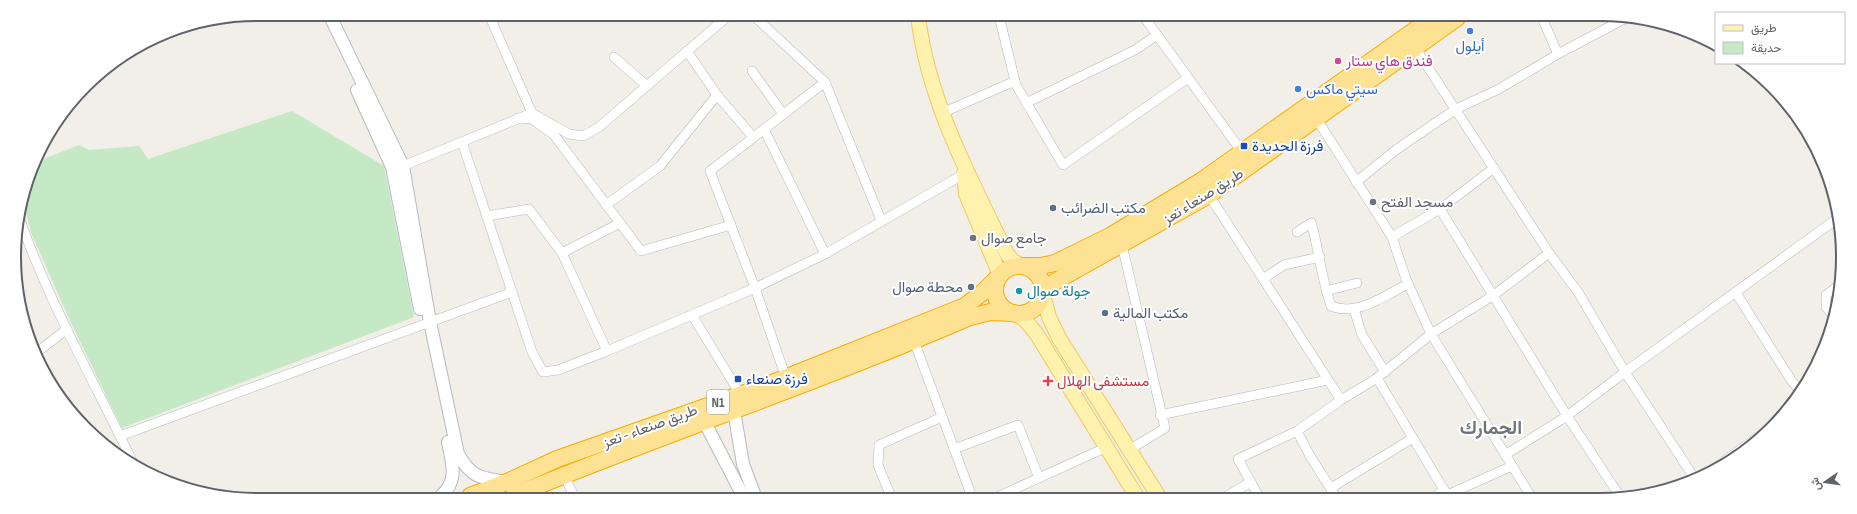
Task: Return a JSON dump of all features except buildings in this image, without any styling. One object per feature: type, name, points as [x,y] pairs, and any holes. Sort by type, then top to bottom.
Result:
[{"type":"highway","name":"طريق صنعاء تعز","points":[[1043,295],[1048,287],[1056,281],[1209,195],[1316,118],[1410,42],[1429,21]]},
{"type":"highway","name":"طريق صنعاء تعز","points":[[1022,266],[1041,266],[1055,263],[1110,236],[1200,181],[1410,42],[1451,21]]},
{"type":"highway","points":[[1014,266],[1030,268],[1041,279],[1043,295],[1035,308],[1029,312],[968,312],[982,293],[1006,269],[1014,266]]},
{"type":"highway","points":[[1000,275],[997,282],[997,298],[1001,305],[1014,313]]},
{"type":"highway","name":"طريق صنعاء - تعز","points":[[510,489],[557,459],[740,394],[764,393],[914,341],[968,312]]},
{"type":"highway","name":"طريق صنعاء - تعز","points":[[487,493],[510,489],[564,475],[734,411],[786,378],[968,312]]},
{"type":"main road","points":[[325,21],[392,167],[426,323],[458,454],[465,467],[479,477],[510,489]]},
{"type":"main road","points":[[332,21],[403,166],[426,323],[454,473],[447,490],[444,493]]},
{"type":"main road","points":[[919,21],[925,62],[942,113],[1007,254],[1013,262],[1022,266]]},
{"type":"main road","points":[[962,157],[966,194],[1000,275]]},
{"type":"main road","points":[[1043,295],[1049,317],[1059,338],[1156,493]]},
{"type":"main road","points":[[1014,313],[1025,320],[1036,333],[1136,493]]},
{"type":"main road","points":[[734,411],[743,464],[754,493]]},
{"type":"main road","points":[[704,422],[741,493]]},
{"type":"street","points":[[492,21],[532,113],[569,134],[583,136],[599,127],[722,21]]},
{"type":"street","points":[[759,21],[825,82],[882,220]]},
{"type":"street","points":[[1000,21],[1015,81],[1026,103],[1063,165],[1188,78]]},
{"type":"street","points":[[1147,21],[1242,152]]},
{"type":"street","points":[[1543,21],[1558,54]]},
{"type":"street","points":[[1356,182],[1397,149],[1456,109],[1499,88],[1618,22]]},
{"type":"street","points":[[1026,103],[1135,50],[1157,35]]},
{"type":"street","points":[[1410,42],[1456,109],[1549,253],[1578,292],[1625,372],[1692,474]]},
{"type":"street","points":[[687,51],[717,95],[753,137]]},
{"type":"street","points":[[614,58],[647,86]]},
{"type":"street","points":[[752,71],[783,114]]},
{"type":"street","points":[[942,113],[1015,81]]},
{"type":"street","points":[[786,378],[755,288],[710,171],[825,82]]},
{"type":"street","points":[[606,205],[660,166],[717,95]]},
{"type":"street","points":[[403,166],[532,113]]},
{"type":"street","points":[[518,118],[532,119],[554,135],[641,251],[731,225]]},
{"type":"street","points":[[1316,118],[1392,237],[1408,284],[1431,334],[1529,493]]},
{"type":"street","points":[[764,129],[825,254]]},
{"type":"street","points":[[462,142],[532,352],[543,372],[558,370],[607,352],[755,288],[825,254],[964,174]]},
{"type":"street","points":[[1392,237],[1440,209],[1494,168]]},
{"type":"street","points":[[1209,195],[1341,400]]},
{"type":"street","points":[[487,216],[529,209],[562,253],[607,352]]},
{"type":"street","points":[[1440,209],[1567,416],[1617,492]]},
{"type":"street","points":[[1505,455],[1567,416],[1625,372],[1833,222]]},
{"type":"street","points":[[562,253],[620,223]]},
{"type":"street","points":[[1296,232],[1311,223],[1320,257],[1326,291],[1331,306],[1341,310],[1354,309],[1376,301],[1408,284]]},
{"type":"street","points":[[23,228],[28,243],[67,329],[129,455]]},
{"type":"street","points":[[1122,245],[1160,415],[1165,428],[1129,450]]},
{"type":"street","points":[[1257,493],[1238,459],[1297,431],[1341,400],[1381,375],[1431,334],[1494,295],[1549,253]]},
{"type":"street","points":[[1263,279],[1284,265],[1320,257]]},
{"type":"street","points":[[1326,291],[1356,283]]},
{"type":"street","points":[[1829,311],[1826,307],[1826,295],[1834,289]]},
{"type":"street","points":[[120,436],[512,292]]},
{"type":"street","points":[[1736,293],[1790,380],[1797,387]]},
{"type":"street","points":[[1354,309],[1362,335],[1381,375],[1413,438],[1447,493]]},
{"type":"street","points":[[692,315],[740,394]]},
{"type":"street","points":[[40,350],[67,329]]},
{"type":"street","points":[[914,341],[970,493]]},
{"type":"street","points":[[1160,415],[1328,380]]},
{"type":"street","points":[[889,493],[878,465],[879,445],[942,417]]},
{"type":"street","points":[[954,449],[1018,425],[1039,478]]},
{"type":"street","points":[[1297,431],[1310,456],[1333,493]]},
{"type":"street","points":[[1330,488],[1413,438]]},
{"type":"street","points":[[1006,493],[1107,447]]},
{"type":"street","points":[[1450,493],[1512,466]]},
{"type":"street","points":[[564,475],[573,493]]},
{"type":"street","points":[[1232,493],[1251,482]]},
{"type":"green space","points":[[292,111],[384,166],[414,317],[122,428],[72,325],[32,235],[26,212],[29,196],[42,160],[79,145],[89,150],[139,146],[148,159]]},
{"type":"place","name":"أيلول","points":[[1470,31]]},
{"type":"place","name":"فندق هاي ستار","points":[[1338,61]]},
{"type":"place","name":"سيتي ماكس","points":[[1298,89]]},
{"type":"place","name":"فرزة الحديدة","points":[[1244,146]]},
{"type":"place","name":"مسجد الفتح","points":[[1373,202]]},
{"type":"place","name":"مكتب الضرائب","points":[[1053,208]]},
{"type":"place","name":"جامع صوال","points":[[973,238]]},
{"type":"place","name":"محطة صوال","points":[[971,287]]},
{"type":"place","name":"جولة صوال","points":[[1019,291]]},
{"type":"place","name":"مكتب المالية","points":[[1105,313]]},
{"type":"place","name":"فرزة صنعاء","points":[[738,379]]},
{"type":"place","name":"مستشفى الهلال","points":[[1048,381]]},
{"type":"district","name":"الجمارك","points":[[1491,427]]}]
